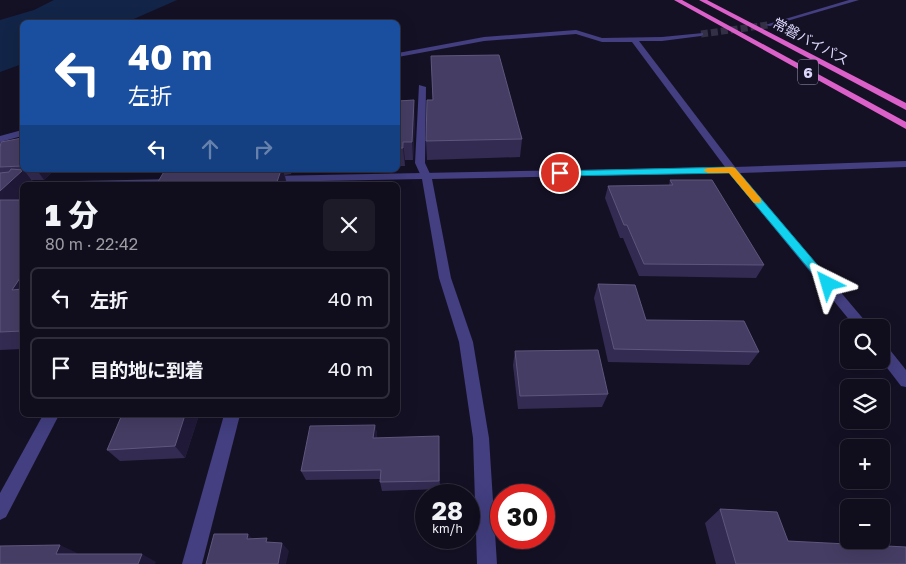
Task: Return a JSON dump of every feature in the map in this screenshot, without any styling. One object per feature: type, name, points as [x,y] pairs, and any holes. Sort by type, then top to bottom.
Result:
[{"type":"highway","name":"常磐バイパス","points":[[677,0],[906,126]]},
{"type":"highway","name":"常磐バイパス","points":[[702,0],[906,107]]},
{"type":"street","points":[[768,25],[856,0]]},
{"type":"street","points":[[400,55],[484,39],[576,32],[602,40],[662,39],[702,34]]},
{"type":"street","points":[[634,39],[732,170],[856,319]]},
{"type":"street","points":[[422,87],[420,162],[426,176],[445,278],[466,342],[481,438],[487,564]]},
{"type":"street","points":[[0,138],[20,133]]},
{"type":"street","points":[[257,180],[732,170],[906,164]]},
{"type":"street","points":[[148,182],[188,181]]},
{"type":"street","points":[[890,361],[906,382]]},
{"type":"street","points":[[0,511],[50,417]]},
{"type":"street","points":[[192,564],[231,417]]},
{"type":"water","points":[[54,0],[177,0],[132,20],[20,20],[20,65],[0,72],[0,20],[34,10]]},
{"type":"building","points":[[499,55],[522,139],[426,141],[427,100],[433,100],[431,56]]},
{"type":"building","points":[[414,100],[412,142],[403,142],[403,148],[400,148],[400,101]]},
{"type":"building","points":[[20,138],[20,166],[0,167],[1,142]]},
{"type":"building","points":[[11,169],[20,170],[21,172],[0,191],[0,173],[9,172]]},
{"type":"building","points":[[164,172],[280,172],[277,182],[158,182]]},
{"type":"building","points":[[670,180],[712,180],[764,265],[644,264],[627,225],[624,225],[608,186],[673,185]]},
{"type":"building","points":[[0,200],[20,200],[20,278],[12,290],[20,289],[20,331],[0,332]]},
{"type":"building","points":[[598,284],[635,285],[646,320],[744,321],[759,352],[614,349]]},
{"type":"building","points":[[598,350],[608,394],[520,396],[515,351]]},
{"type":"building","points":[[121,417],[184,417],[175,446],[107,450]]},
{"type":"building","points":[[375,425],[373,438],[439,436],[439,481],[380,482],[381,470],[301,471],[310,426]]},
{"type":"building","points":[[720,509],[777,512],[788,541],[840,544],[840,549],[890,549],[890,546],[906,547],[906,564],[736,564]]},
{"type":"building","points":[[214,534],[248,534],[247,539],[267,538],[266,542],[282,543],[278,564],[206,564]]},
{"type":"building","points":[[60,545],[56,554],[142,554],[138,564],[0,564],[0,546]]},
{"type":"tunnel","points":[[701,34],[768,25]]},
{"type":"slow traffic","points":[[708,170],[732,170],[758,201]]},
{"type":"route","points":[[560,173],[732,170],[828,284]]}]
